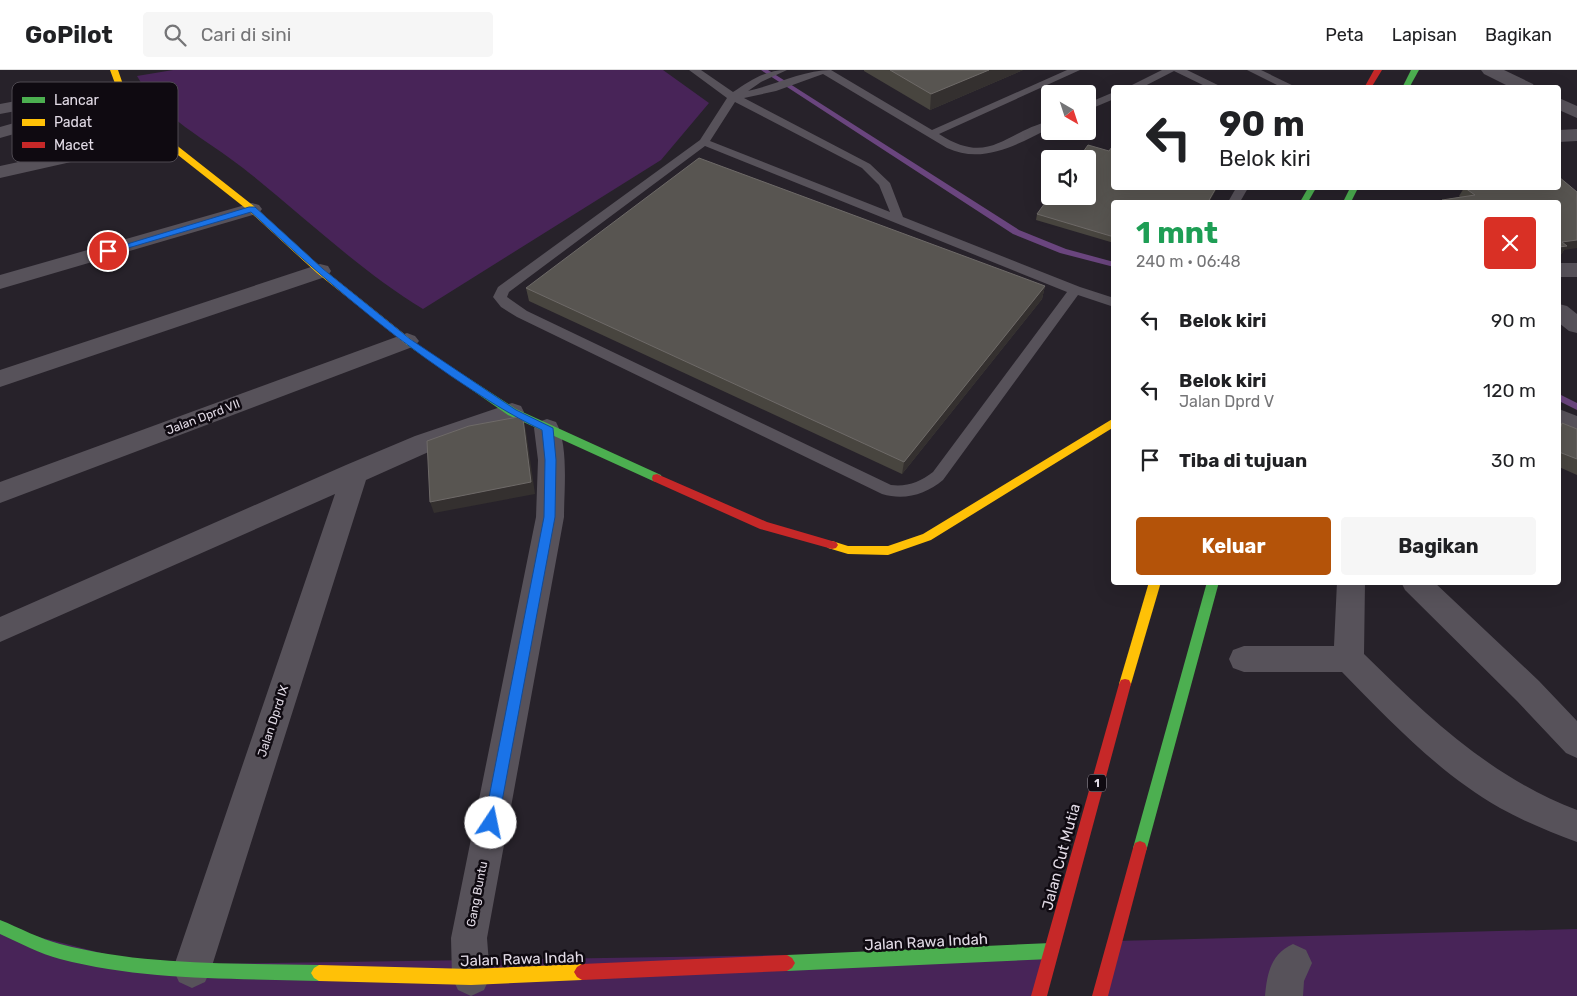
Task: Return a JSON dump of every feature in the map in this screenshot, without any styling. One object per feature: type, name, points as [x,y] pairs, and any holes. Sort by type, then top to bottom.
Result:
[{"type":"main road","points":[[114,70],[118,82]]},
{"type":"main road","points":[[1369,85],[1378,70]]},
{"type":"main road","points":[[1407,85],[1415,70]]},
{"type":"main road","points":[[178,151],[252,209],[320,271],[407,341],[512,412],[764,526],[848,550],[867,552],[888,551],[927,537],[1111,424]]},
{"type":"main road","name":"Jalan Cut Mutia","points":[[1039,996],[1134,650],[1154,585]]},
{"type":"main road","points":[[1100,996],[1212,585]]},
{"type":"main road","name":"Jalan Rawa Indah","points":[[0,926],[40,946],[78,957],[192,969],[471,977],[1051,951]]},
{"type":"street","points":[[1490,70],[1521,85]]},
{"type":"street","points":[[1561,104],[1577,113]]},
{"type":"street","points":[[1561,136],[1577,135]]},
{"type":"street","points":[[0,172],[46,162]]},
{"type":"street","points":[[0,282],[252,209]]},
{"type":"street","points":[[1561,270],[1577,270]]},
{"type":"street","points":[[0,380],[320,271]]},
{"type":"street","points":[[1561,313],[1577,326]]},
{"type":"street","name":"Jalan Dprd VII","points":[[0,493],[407,341]]},
{"type":"street","points":[[0,630],[355,472],[450,433],[512,412]]},
{"type":"street","points":[[1561,419],[1577,427]]},
{"type":"street","name":"Gang Buntu","points":[[471,977],[469,938],[550,517],[551,460],[548,428]]},
{"type":"street","name":"Jalan Dprd IX","points":[[192,969],[355,472]]},
{"type":"street","points":[[1349,659],[1351,585]]},
{"type":"street","points":[[1418,585],[1528,691],[1577,743]]},
{"type":"street","points":[[1244,659],[1349,659],[1412,722],[1487,784],[1547,816],[1577,826]]},
{"type":"lane","points":[[694,70],[733,97],[866,166],[882,178],[891,194],[898,220]]},
{"type":"lane","points":[[782,70],[757,80],[733,97],[704,142],[503,290],[500,294],[502,301],[522,314],[617,360],[888,490],[900,492],[920,488],[938,476],[1074,290]]},
{"type":"lane","points":[[733,97],[772,89],[824,70],[958,150],[980,151],[998,147],[1041,128]]},
{"type":"lane","points":[[931,134],[1075,70]]},
{"type":"lane","points":[[1138,85],[1170,70]]},
{"type":"lane","points":[[1178,70],[1212,85]]},
{"type":"lane","points":[[1252,70],[1285,85]]},
{"type":"lane","points":[[1096,103],[1111,96]]},
{"type":"lane","points":[[704,142],[1074,290],[1111,302]]},
{"type":"shaded area","points":[[173,70],[663,70],[709,103],[661,160],[423,309],[375,277],[243,168],[178,122],[178,82],[141,82],[137,76]]},
{"type":"shaded area","points":[[0,927],[148,965],[1051,951],[1039,996],[0,996]]},
{"type":"shaded area","points":[[1577,929],[1577,996],[1100,996],[1115,941]]},
{"type":"building","points":[[890,70],[989,70],[931,94]]},
{"type":"building","points":[[1088,145],[1109,151],[1111,148],[1111,190],[1215,190],[1209,200],[1111,200],[1111,236],[1037,214],[1044,205],[1096,205],[1096,150],[1084,150]]},
{"type":"building","points":[[699,158],[1045,286],[904,462],[526,288]]},
{"type":"building","points":[[1561,179],[1577,192],[1577,240],[1562,242],[1567,246],[1561,247],[1561,200],[1442,200],[1475,195],[1468,190],[1561,190]]},
{"type":"building","points":[[518,417],[523,419],[531,482],[430,502],[427,441],[469,426]]},
{"type":"building","points":[[1562,423],[1577,429],[1577,459],[1561,453]]},
{"type":"waterway","points":[[764,70],[1016,232],[1063,251],[1111,264]]},
{"type":"waterway","points":[[1561,398],[1577,407]]},
{"type":"traffic: fast","points":[[1407,85],[1415,70]]},
{"type":"traffic: fast","points":[[1305,200],[1311,190]]},
{"type":"traffic: fast","points":[[1348,200],[1353,190]]},
{"type":"traffic: fast","points":[[410,343],[512,412],[657,478]]},
{"type":"traffic: fast","points":[[1140,848],[1212,585]]},
{"type":"traffic: fast","points":[[0,927],[58,951],[106,962],[192,969],[319,973]]},
{"type":"traffic: fast","points":[[787,963],[1051,951]]},
{"type":"traffic: slow","points":[[114,70],[118,82]]},
{"type":"traffic: slow","points":[[178,151],[252,209],[320,271],[410,343]]},
{"type":"traffic: slow","points":[[832,545],[848,550],[888,551],[927,537],[1111,424]]},
{"type":"traffic: slow","points":[[1125,684],[1154,585]]},
{"type":"traffic: slow","points":[[319,973],[471,977],[582,972]]},
{"type":"traffic: jam","points":[[1369,85],[1378,70]]},
{"type":"traffic: jam","points":[[657,478],[764,526],[832,545]]},
{"type":"traffic: jam","points":[[1039,996],[1125,684]]},
{"type":"traffic: jam","points":[[1100,996],[1140,848]]},
{"type":"traffic: jam","points":[[582,972],[787,963]]},
{"type":"route","points":[[108,251],[252,209],[320,271],[407,341],[512,412],[548,428],[551,460],[550,517],[491,823]]}]
